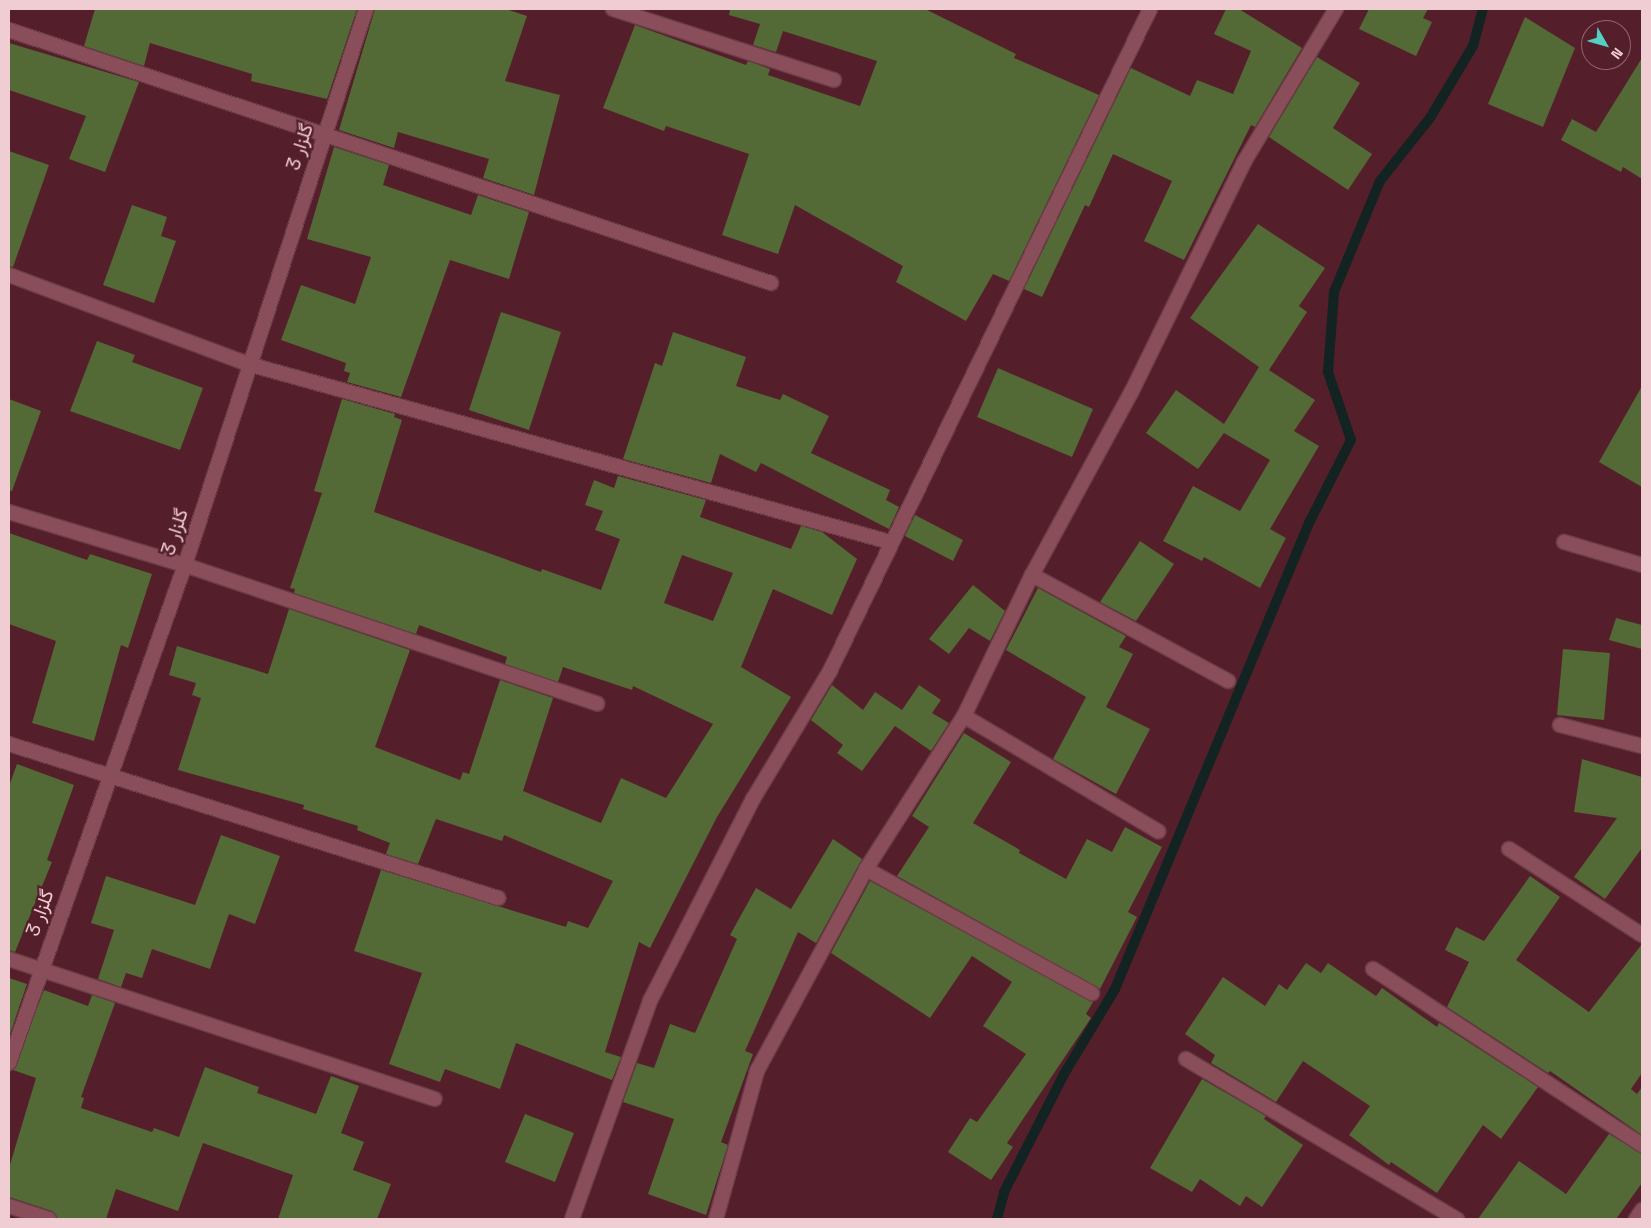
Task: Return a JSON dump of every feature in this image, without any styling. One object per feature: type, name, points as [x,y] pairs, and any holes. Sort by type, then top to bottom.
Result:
[{"type":"street","name":"گلزار 3","points":[[9,1063],[40,969],[185,565],[248,364],[366,9]]},
{"type":"street","points":[[613,9],[834,80]]},
{"type":"street","points":[[572,1219],[650,1001],[753,798],[830,671],[890,542],[1150,9]]},
{"type":"street","points":[[716,1219],[757,1071],[866,869],[964,716],[1032,574],[1131,393],[1244,162],[1336,9]]},
{"type":"street","points":[[9,30],[771,283]]},
{"type":"street","points":[[9,275],[248,364],[890,542]]},
{"type":"street","points":[[9,512],[185,565],[597,704]]},
{"type":"street","points":[[1564,542],[1642,564]]},
{"type":"street","points":[[1032,574],[1228,681]]},
{"type":"street","points":[[964,716],[1158,831]]},
{"type":"street","points":[[1560,724],[1642,746]]},
{"type":"street","points":[[9,744],[498,898]]},
{"type":"street","points":[[1509,849],[1642,935]]},
{"type":"street","points":[[866,869],[1092,993]]},
{"type":"street","points":[[9,959],[435,1099]]},
{"type":"street","points":[[1373,970],[1642,1145]]},
{"type":"street","points":[[1186,1059],[1457,1219]]},
{"type":"street","points":[[9,1206],[49,1219]]},
{"type":"street","points":[[1636,1219],[1642,1210]]},
{"type":"building","points":[[95,9],[357,9],[327,99],[251,81],[252,74],[150,43],[144,66],[84,46]]},
{"type":"building","points":[[375,9],[506,9],[527,16],[505,81],[560,95],[534,195],[483,178],[489,159],[398,132],[394,148],[339,130]]},
{"type":"building","points":[[730,9],[925,9],[1016,54],[1014,58],[1099,95],[1009,281],[993,274],[966,321],[896,282],[903,266],[795,205],[778,254],[722,235],[749,154],[666,126],[664,131],[603,108],[635,25],[746,65],[748,61],[770,69],[768,75],[860,106],[877,61],[783,31],[776,52],[753,45],[760,24],[729,15]]},
{"type":"building","points":[[1226,9],[1239,9],[1302,48],[1255,127],[1251,125],[1184,260],[1144,241],[1172,181],[1113,154],[1089,207],[1085,205],[1042,297],[1024,289],[1131,68],[1190,96],[1197,80],[1233,94],[1251,51],[1214,34]]},
{"type":"building","points":[[1369,9],[1428,9],[1423,18],[1432,22],[1416,56],[1359,29]]},
{"type":"building","points":[[1525,17],[1575,48],[1543,127],[1488,104]]},
{"type":"building","points":[[9,43],[139,82],[105,172],[69,159],[86,116],[9,90]]},
{"type":"building","points":[[1317,57],[1360,83],[1333,128],[1372,154],[1348,190],[1269,137]]},
{"type":"building","points":[[1642,58],[1642,179],[1623,167],[1621,172],[1561,140],[1572,119],[1596,132]]},
{"type":"building","points":[[334,147],[389,165],[383,185],[471,215],[478,195],[529,212],[509,279],[450,260],[401,397],[347,382],[350,373],[344,371],[346,363],[281,340],[301,285],[355,304],[371,257],[307,239]]},
{"type":"building","points":[[9,151],[49,165],[13,267],[9,266]]},
{"type":"building","points":[[132,205],[167,217],[161,236],[176,241],[154,303],[103,285]]},
{"type":"building","points":[[1258,224],[1325,268],[1299,306],[1307,312],[1269,370],[1315,400],[1294,431],[1319,446],[1270,529],[1286,538],[1260,588],[1204,557],[1202,561],[1163,541],[1193,486],[1240,511],[1270,460],[1224,433],[1198,469],[1146,433],[1176,390],[1224,424],[1259,367],[1190,318]]},
{"type":"building","points":[[501,312],[561,332],[529,430],[469,410]]},
{"type":"building","points":[[673,332],[746,357],[736,386],[780,400],[783,394],[829,416],[811,453],[890,490],[886,500],[899,507],[889,529],[761,463],[756,472],[720,454],[711,483],[623,459],[655,363],[662,366]]},
{"type":"building","points":[[97,341],[135,355],[132,362],[203,388],[180,450],[70,411]]},
{"type":"building","points":[[998,368],[1093,409],[1072,457],[977,417]]},
{"type":"building","points":[[1642,386],[1642,487],[1599,462]]},
{"type":"building","points":[[9,399],[41,411],[12,491],[9,490]]},
{"type":"building","points":[[342,399],[395,414],[394,417],[402,420],[374,512],[541,572],[542,569],[601,590],[620,539],[595,530],[603,511],[585,505],[594,480],[614,488],[618,476],[706,500],[700,517],[791,549],[801,526],[822,532],[857,559],[832,615],[773,589],[741,667],[791,697],[717,817],[650,948],[639,942],[605,1052],[621,1057],[612,1080],[516,1043],[500,1089],[445,1069],[440,1082],[389,1064],[422,973],[354,951],[381,870],[566,927],[568,921],[588,928],[613,881],[504,835],[502,841],[436,819],[418,864],[386,854],[390,843],[357,830],[358,826],[303,809],[304,805],[178,770],[201,698],[192,695],[196,683],[169,675],[177,646],[268,674],[289,609],[410,650],[375,747],[460,780],[463,772],[469,774],[500,680],[553,698],[523,791],[601,823],[621,778],[666,798],[713,724],[633,686],[632,690],[563,667],[558,682],[505,664],[507,657],[419,625],[416,634],[294,593],[295,589],[290,588],[322,493],[314,491]],"holes":[[[682,555],[733,573],[713,621],[664,603]]]},
{"type":"building","points":[[915,515],[963,540],[953,561],[905,536]]},
{"type":"building","points":[[9,533],[87,560],[90,554],[152,574],[128,648],[121,645],[94,741],[32,723],[56,641],[9,624]]},
{"type":"building","points":[[1140,541],[1174,564],[1136,621],[1100,602]]},
{"type":"building","points":[[973,585],[1005,611],[990,641],[969,628],[949,654],[929,639]]},
{"type":"building","points":[[1038,588],[1126,636],[1119,647],[1133,654],[1106,707],[1150,729],[1116,794],[1053,759],[1086,697],[1006,650]]},
{"type":"building","points":[[1616,618],[1642,625],[1642,649],[1609,640]]},
{"type":"building","points":[[1563,649],[1610,653],[1604,720],[1557,715]]},
{"type":"building","points":[[832,685],[863,710],[875,692],[902,710],[919,685],[941,700],[932,713],[949,723],[931,751],[895,726],[862,771],[837,753],[843,745],[811,720]]},
{"type":"building","points":[[964,733],[1011,762],[973,823],[1020,850],[1019,853],[1066,879],[1087,839],[1112,852],[1125,827],[1162,847],[1128,912],[1137,917],[1100,989],[897,876],[929,827],[912,816]]},
{"type":"building","points":[[1582,759],[1642,777],[1642,848],[1605,899],[1574,877],[1617,818],[1574,812]]},
{"type":"building","points":[[17,764],[74,785],[47,860],[52,862],[15,952],[9,950],[9,786]]},
{"type":"building","points":[[221,835],[280,856],[255,924],[229,914],[210,969],[152,949],[142,978],[126,973],[121,987],[98,979],[114,930],[91,923],[106,876],[195,905]]},
{"type":"building","points":[[833,839],[862,859],[816,943],[798,932],[745,1051],[753,1054],[721,1142],[728,1145],[706,1215],[648,1194],[674,1119],[623,1102],[637,1063],[654,1068],[670,1024],[695,1033],[737,939],[730,935],[756,888],[791,909]]},
{"type":"building","points":[[1530,876],[1560,897],[1516,960],[1589,1012],[1642,944],[1642,1073],[1631,1089],[1637,1094],[1642,1087],[1642,1135],[1550,1071],[1548,1073],[1447,1007],[1469,962],[1445,950],[1456,927],[1484,941]]},
{"type":"building","points":[[870,881],[1093,1002],[1086,1014],[1091,1018],[1007,1143],[1013,1147],[991,1180],[948,1152],[970,1118],[977,1122],[1026,1054],[983,1026],[1012,982],[972,956],[930,1018],[831,953]]},
{"type":"building","points":[[1306,963],[1321,973],[1328,963],[1376,996],[1382,988],[1437,1027],[1439,1023],[1538,1087],[1501,1139],[1483,1125],[1437,1193],[1391,1162],[1389,1165],[1349,1135],[1370,1106],[1303,1061],[1276,1102],[1211,1063],[1215,1055],[1185,1034],[1223,977],[1265,1006],[1279,984],[1287,990]]},
{"type":"building","points":[[9,978],[27,984],[9,1037]]},
{"type":"building","points":[[44,990],[88,1006],[92,995],[115,1003],[81,1097],[84,1098],[81,1108],[152,1132],[154,1128],[179,1137],[205,1067],[259,1087],[257,1093],[316,1114],[331,1076],[359,1086],[341,1133],[364,1142],[353,1170],[391,1184],[377,1219],[278,1219],[293,1175],[203,1143],[178,1211],[116,1189],[106,1219],[58,1219],[52,1211],[9,1197],[9,1168],[36,1078],[13,1070]]},
{"type":"building","points":[[1202,1079],[1266,1116],[1264,1119],[1303,1145],[1262,1207],[1246,1196],[1240,1206],[1200,1179],[1192,1192],[1150,1168]]},
{"type":"building","points":[[525,1114],[574,1133],[555,1182],[505,1162]]},
{"type":"building","points":[[1609,1134],[1642,1154],[1642,1183],[1616,1219],[1478,1219],[1519,1161],[1566,1194]]},
{"type":"waterway","points":[[997,1219],[1004,1192],[1064,1074],[1115,989],[1309,523],[1351,440],[1328,372],[1334,292],[1380,181],[1430,118],[1473,46],[1483,9]]}]
